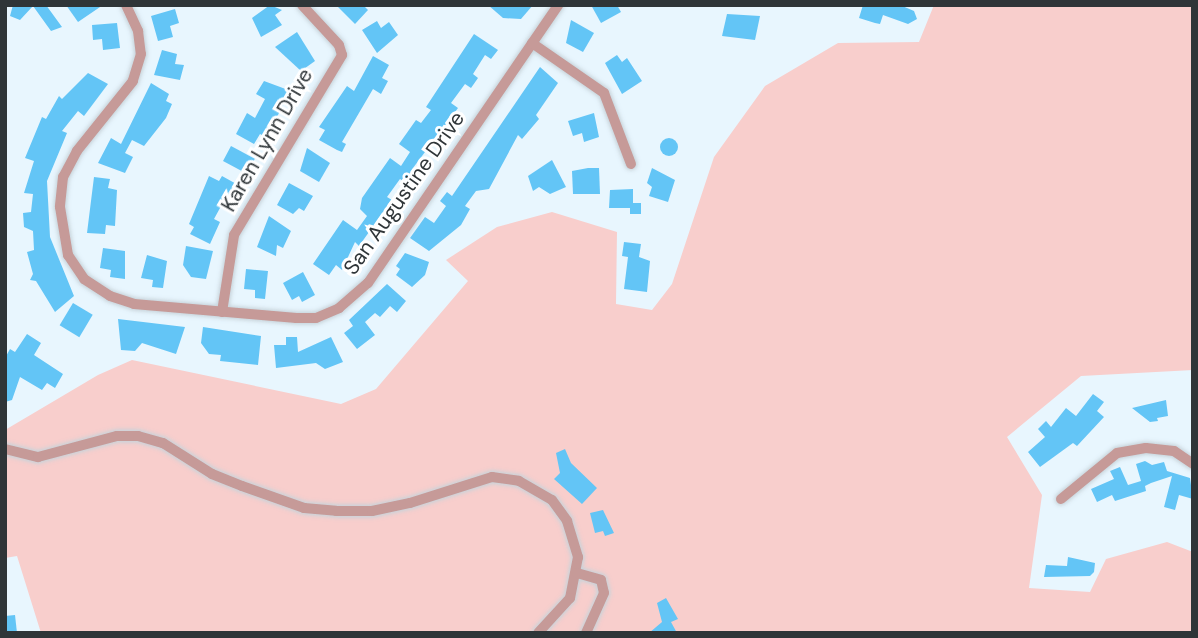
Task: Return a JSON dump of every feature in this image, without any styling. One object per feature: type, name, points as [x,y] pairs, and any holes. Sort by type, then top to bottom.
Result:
[{"type":"street","name":"San Augustine Drive","points":[[126,5],[138,31],[141,54],[133,81],[77,151],[63,177],[60,208],[68,255],[84,279],[110,296],[134,304],[316,318],[353,297],[368,283],[558,5]]},
{"type":"street","name":"Karen Lynn Drive","points":[[222,312],[234,235],[342,55],[339,45],[302,5]]},
{"type":"street","points":[[532,43],[604,93],[631,164]]},
{"type":"street","points":[[5,449],[38,457],[117,436],[138,436],[163,443],[212,474],[242,486],[304,508],[336,510],[372,511],[410,503],[492,477],[519,481],[552,500],[567,521],[578,557],[570,598],[538,633]]},
{"type":"street","points":[[1061,499],[1117,453],[1146,448],[1174,451],[1193,464]]},
{"type":"street","points":[[577,573],[601,580],[604,593],[586,633]]},
{"type":"shaded area","points":[[934,5],[1193,5],[1193,370],[1081,376],[1007,437],[1042,495],[1029,588],[1090,592],[1106,559],[1167,542],[1193,552],[1193,633],[41,633],[17,556],[5,558],[5,430],[98,375],[132,360],[341,404],[376,389],[468,281],[446,260],[497,227],[552,212],[617,232],[616,304],[652,310],[672,284],[714,157],[765,86],[838,43],[919,42]]},
{"type":"building","points":[[13,5],[46,5],[62,27],[51,31],[33,6],[20,20],[10,16]]},
{"type":"building","points":[[66,5],[103,5],[78,22]]},
{"type":"building","points":[[270,5],[282,10],[275,15],[282,25],[261,37],[252,18]]},
{"type":"building","points":[[336,5],[363,5],[368,10],[355,24]]},
{"type":"building","points":[[488,5],[533,5],[521,19],[503,18]]},
{"type":"building","points":[[591,5],[617,5],[621,12],[601,23]]},
{"type":"building","points":[[863,5],[900,5],[914,11],[917,19],[908,24],[883,15],[880,24],[875,23],[859,18]]},
{"type":"building","points":[[175,9],[179,23],[170,26],[173,37],[158,41],[151,16]]},
{"type":"building","points":[[727,14],[760,16],[755,40],[722,36]]},
{"type":"building","points":[[571,20],[594,33],[583,52],[566,43]]},
{"type":"building","points":[[377,21],[381,28],[389,22],[398,35],[377,53],[362,30]]},
{"type":"building","points":[[117,23],[120,48],[103,50],[102,39],[93,40],[92,25]]},
{"type":"building","points":[[297,32],[315,61],[301,71],[275,47]]},
{"type":"building","points":[[474,34],[498,50],[491,59],[485,55],[473,74],[478,78],[471,88],[465,84],[451,103],[458,108],[410,172],[413,175],[407,184],[400,179],[387,197],[392,200],[359,246],[355,242],[342,270],[336,265],[329,275],[313,264],[343,220],[357,230],[367,216],[360,209],[362,198],[390,158],[401,166],[410,152],[399,144],[416,120],[421,123],[431,110],[426,107]]},
{"type":"building","points":[[162,50],[177,54],[175,64],[184,65],[180,80],[154,75]]},
{"type":"building","points":[[617,55],[622,62],[627,58],[642,81],[622,94],[605,63]]},
{"type":"building","points":[[373,56],[389,65],[382,78],[388,81],[381,94],[373,89],[342,142],[346,144],[342,152],[319,140],[325,130],[319,127],[347,86],[354,91]]},
{"type":"building","points":[[540,67],[558,83],[536,115],[539,119],[522,139],[518,135],[489,189],[476,191],[465,206],[470,209],[461,225],[429,251],[410,238],[425,217],[434,223],[446,206],[440,201],[447,192],[452,196]]},
{"type":"building","points":[[88,73],[108,84],[84,116],[78,111],[62,131],[67,133],[47,181],[50,237],[74,296],[55,312],[36,281],[30,280],[33,274],[27,252],[34,250],[33,231],[24,227],[23,213],[31,212],[33,194],[24,193],[34,161],[25,158],[42,117],[46,119],[59,96],[62,99]]},
{"type":"building","points":[[264,81],[291,91],[266,137],[260,134],[254,144],[236,134],[247,113],[255,118],[265,99],[256,94]]},
{"type":"building","points":[[151,83],[169,94],[166,101],[172,104],[166,118],[144,146],[132,140],[125,153],[133,157],[125,173],[98,163],[111,138],[121,144]]},
{"type":"building","points":[[594,113],[599,137],[584,142],[582,133],[573,136],[568,121]]},
{"type":"building","points":[[669,138],[675,141],[678,147],[675,153],[669,156],[663,153],[660,147],[663,141]]},
{"type":"building","points":[[231,146],[255,159],[247,174],[223,161]]},
{"type":"building","points":[[307,148],[330,163],[319,182],[300,171]]},
{"type":"building","points":[[552,160],[566,187],[550,194],[539,187],[533,191],[528,176]]},
{"type":"building","points":[[599,168],[600,194],[573,194],[572,171]]},
{"type":"building","points":[[652,168],[675,180],[668,202],[649,196],[652,187],[647,183]]},
{"type":"building","points":[[209,176],[219,181],[222,176],[240,186],[232,200],[226,197],[214,219],[220,222],[210,244],[190,234],[194,227],[189,224]]},
{"type":"building","points":[[94,177],[110,179],[108,188],[117,190],[115,226],[106,225],[105,234],[87,233]]},
{"type":"building","points":[[289,183],[313,196],[304,211],[299,208],[293,214],[277,205]]},
{"type":"building","points":[[633,189],[633,203],[641,203],[641,214],[630,214],[630,208],[609,208],[610,190]]},
{"type":"building","points":[[269,216],[291,231],[283,248],[277,245],[276,256],[257,247]]},
{"type":"building","points":[[624,242],[641,244],[639,257],[650,261],[647,292],[624,289],[628,257],[622,256]]},
{"type":"building","points":[[186,246],[213,251],[206,279],[191,277],[183,265]]},
{"type":"building","points":[[103,248],[125,251],[125,279],[110,277],[111,270],[100,268]]},
{"type":"building","points":[[405,253],[429,262],[425,275],[412,287],[396,275],[400,269],[396,266]]},
{"type":"building","points":[[147,255],[167,261],[163,288],[152,287],[153,280],[141,278]]},
{"type":"building","points":[[246,269],[268,271],[265,299],[255,298],[255,290],[244,289]]},
{"type":"building","points":[[303,272],[315,295],[302,302],[299,296],[292,300],[283,283]]},
{"type":"building","points":[[387,284],[406,301],[397,312],[390,306],[380,317],[375,313],[365,322],[375,335],[357,349],[344,333],[353,326],[349,320]]},
{"type":"building","points":[[73,303],[93,315],[79,337],[60,325]]},
{"type":"building","points":[[118,319],[185,327],[176,354],[142,343],[135,351],[121,350]]},
{"type":"building","points":[[203,327],[261,336],[258,365],[220,361],[221,355],[209,354],[201,343]]},
{"type":"building","points":[[27,334],[41,343],[34,355],[63,374],[55,388],[47,383],[42,390],[20,377],[12,400],[5,402],[5,358],[10,349],[15,352]]},
{"type":"building","points":[[286,337],[297,337],[298,352],[331,337],[343,362],[325,369],[316,363],[276,368],[274,345],[286,345]]},
{"type":"building","points":[[1093,394],[1104,402],[1097,411],[1104,417],[1077,446],[1073,443],[1040,467],[1028,452],[1045,437],[1038,429],[1046,421],[1051,427],[1066,408],[1076,416]]},
{"type":"building","points":[[1166,400],[1168,416],[1157,418],[1158,421],[1150,422],[1132,408]]},
{"type":"building","points":[[565,449],[571,463],[597,488],[582,504],[554,479],[560,473],[556,453]]},
{"type":"building","points":[[1145,461],[1152,465],[1164,462],[1167,471],[1190,478],[1193,499],[1179,495],[1175,510],[1164,507],[1172,476],[1145,486],[1146,491],[1115,501],[1112,495],[1097,502],[1091,489],[1114,479],[1110,471],[1120,467],[1128,485],[1141,481],[1136,464]]},
{"type":"building","points":[[603,510],[614,533],[605,536],[603,531],[595,533],[590,513]]},
{"type":"building","points":[[1068,557],[1095,563],[1094,572],[1090,576],[1044,577],[1046,565],[1067,566]]},
{"type":"building","points":[[666,598],[678,619],[671,622],[677,633],[649,633],[662,622],[657,603]]},
{"type":"building","points":[[15,615],[17,633],[5,633],[5,616]]}]
